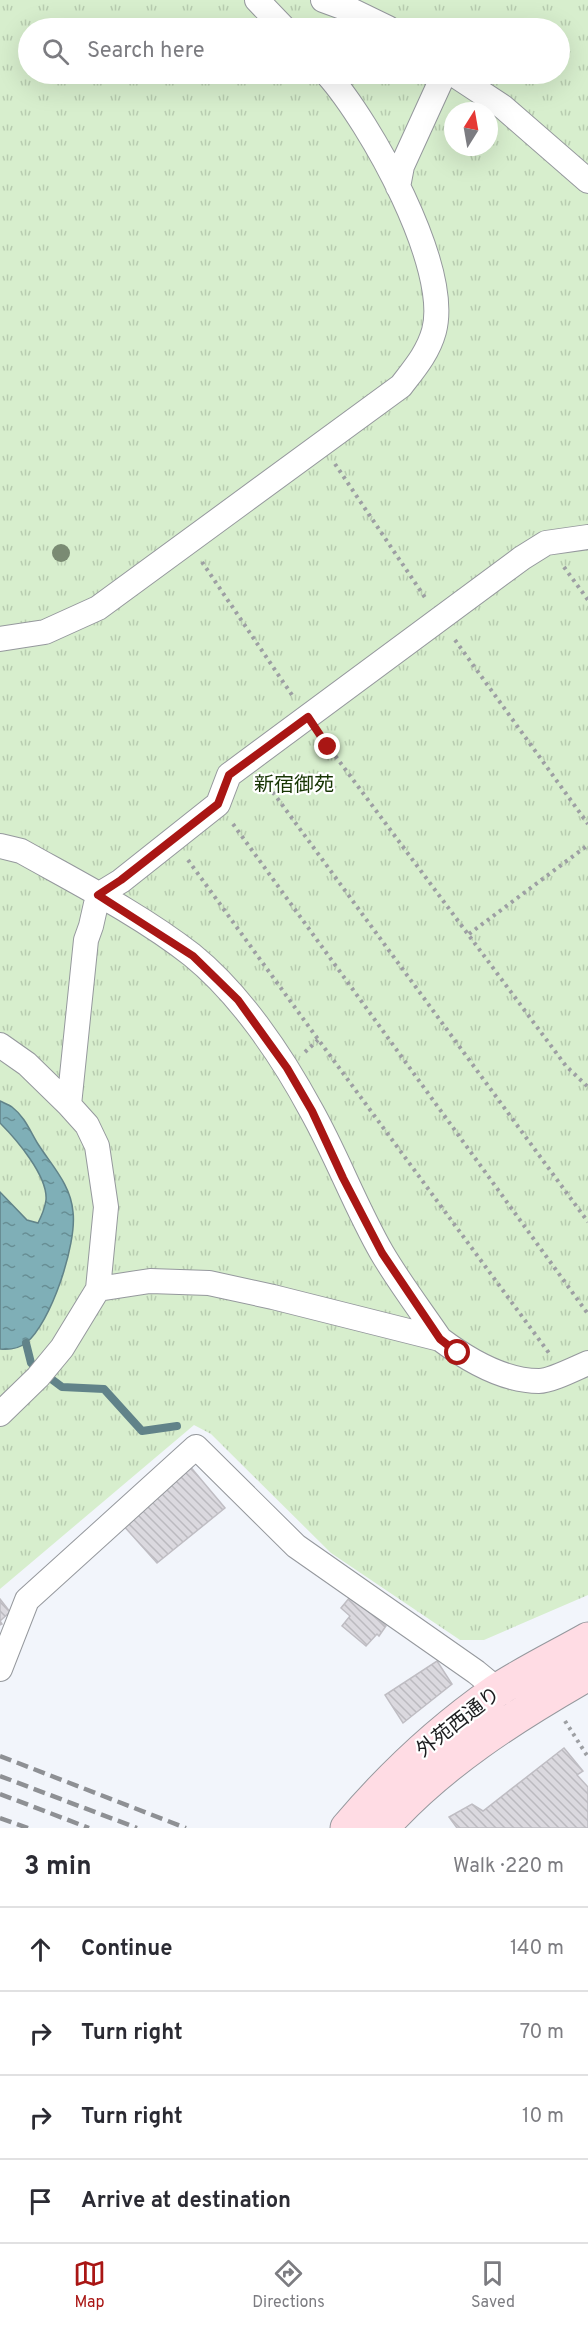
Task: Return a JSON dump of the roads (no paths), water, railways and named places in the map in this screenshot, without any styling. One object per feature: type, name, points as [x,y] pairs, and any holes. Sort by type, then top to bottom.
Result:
[{"type":"main road","name":"外苑西通り","points":[[347,1828],[381,1789],[455,1721],[498,1690],[588,1639]]},
{"type":"main road","name":"外苑西通り","points":[[382,1828],[427,1783],[475,1744],[545,1698],[588,1674]]},
{"type":"street","points":[[257,0],[274,18]]},
{"type":"street","points":[[323,0],[367,18]]},
{"type":"street","points":[[0,660],[45,632],[98,608],[401,386],[421,362],[434,331],[436,293],[422,242],[398,187],[370,134],[334,84]]},
{"type":"street","points":[[398,187],[402,166],[439,84]]},
{"type":"street","points":[[468,84],[503,107],[588,181]]},
{"type":"street","points":[[69,1105],[86,940],[98,895],[121,880],[218,804],[229,775],[513,565],[546,543],[588,537]]},
{"type":"street","points":[[0,639],[45,632]]},
{"type":"street","points":[[0,846],[21,851],[98,895],[193,956],[238,1000],[287,1068],[312,1111],[343,1178],[382,1253],[440,1339],[458,1353],[506,1377],[541,1382],[588,1363]]},
{"type":"street","points":[[0,1045],[27,1064],[87,1125],[97,1146],[106,1207],[98,1289],[50,1364],[0,1414]]},
{"type":"street","points":[[98,1289],[150,1281],[208,1283],[440,1339]]},
{"type":"street","points":[[0,1669],[27,1600],[196,1447],[296,1546],[467,1665],[498,1690]]},
{"type":"water","points":[[0,1101],[12,1107],[24,1120],[65,1184],[73,1212],[71,1243],[53,1301],[35,1333],[26,1343],[17,1348],[7,1349],[0,1349],[0,1192],[27,1220],[38,1223],[46,1200],[45,1190],[37,1169],[0,1123]]},
{"type":"waterway","points":[[26,1343],[31,1363],[34,1366],[62,1387],[104,1389],[142,1431],[177,1426]]},
{"type":"railway","points":[[0,1756],[186,1828]]},
{"type":"railway","points":[[0,1776],[137,1828]]},
{"type":"railway","points":[[0,1794],[89,1828]]},
{"type":"railway","points":[[0,1818],[28,1828]]},
{"type":"park label","name":"新宿御苑","points":[[294,786]]}]
